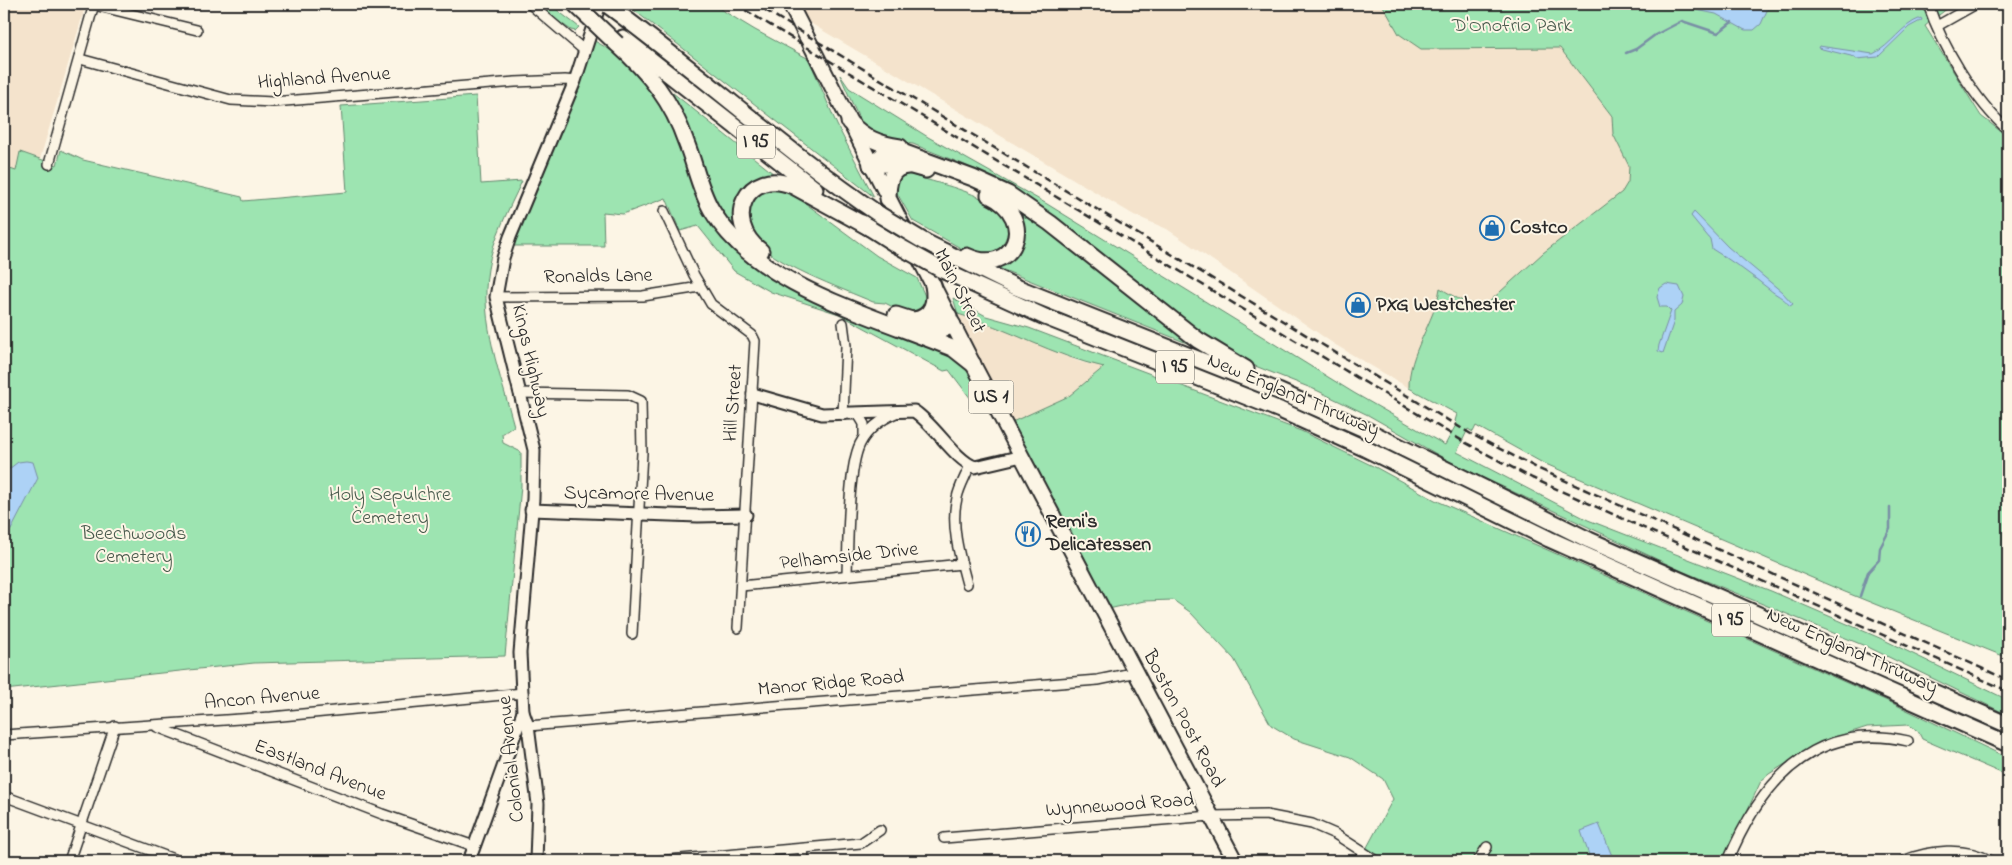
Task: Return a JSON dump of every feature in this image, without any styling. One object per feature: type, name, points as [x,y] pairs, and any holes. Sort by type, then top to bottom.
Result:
[{"type":"highway","points":[[576,4],[619,39],[665,96],[684,135],[706,199],[718,220],[735,241],[772,270],[803,287],[907,325],[951,321]]},
{"type":"highway","name":"New England Thruway","points":[[606,4],[812,166],[880,215],[929,244],[1016,287],[1249,379],[1364,429],[1462,479],[1582,536],[2008,726]]},
{"type":"highway","name":"New England Thruway","points":[[619,39],[793,173],[870,228],[940,269],[1045,317],[1266,403],[1584,556],[2008,744]]},
{"type":"highway","points":[[849,122],[862,135],[874,142],[915,151],[954,170]]},
{"type":"highway","points":[[871,165],[879,156],[896,152],[909,154],[990,185],[1027,206],[1214,351],[1364,429]]},
{"type":"highway","points":[[871,165],[901,163],[915,166],[994,198],[1011,211],[1017,224],[1014,244],[1005,255],[994,260],[983,262],[954,250],[929,244]]},
{"type":"highway","points":[[888,198],[889,182],[894,172],[903,166],[915,166]]},
{"type":"highway","points":[[870,228],[793,186],[780,182],[767,182],[753,189],[744,200],[740,214],[741,224],[748,239],[777,262],[822,286],[954,349],[974,364]]},
{"type":"highway","points":[[907,325],[929,313],[934,299],[933,285]]},
{"type":"main road","name":"Main Street","points":[[790,4],[951,321],[1094,596]]},
{"type":"main road","name":"Boston Post Road","points":[[1094,596],[1235,861]]},
{"type":"street","points":[[49,164],[94,4],[197,30]]},
{"type":"street","points":[[530,4],[585,51]]},
{"type":"street","name":"Kings Highway","points":[[520,654],[533,499],[534,450],[496,297],[503,258],[510,237],[575,81],[600,4]]},
{"type":"street","points":[[1928,4],[1936,26],[1977,98],[2008,130]]},
{"type":"street","points":[[1936,26],[1976,4]]},
{"type":"street","name":"Highland Avenue","points":[[80,59],[231,100],[247,102],[273,102],[515,82],[575,81]]},
{"type":"street","name":"Hill Street","points":[[664,211],[700,287],[711,304],[752,335],[755,353],[738,628]]},
{"type":"street","name":"Ronalds Lane","points":[[496,297],[643,296],[700,287]]},
{"type":"street","points":[[843,323],[846,346],[843,415]]},
{"type":"street","points":[[520,393],[628,394],[641,401],[640,514],[632,634]]},
{"type":"street","points":[[753,394],[822,414],[843,415],[902,410],[914,412],[924,418],[970,465],[982,467],[1022,456]]},
{"type":"street","points":[[847,574],[853,473],[859,446],[864,436],[882,419],[902,410]]},
{"type":"street","points":[[858,414],[864,424],[864,436]]},
{"type":"street","points":[[966,584],[955,510],[957,497],[970,465]]},
{"type":"street","name":"Sycamore Avenue","points":[[531,510],[746,515]]},
{"type":"street","name":"Pelhamside Drive","points":[[741,586],[962,564]]},
{"type":"street","name":"Colonial Avenue","points":[[520,654],[523,712],[528,726],[538,804],[536,861]]},
{"type":"street","name":"Manor Ridge Road","points":[[528,726],[1098,680],[1132,674],[1134,670]]},
{"type":"street","name":"Ancon Avenue","points":[[4,735],[115,726],[154,726],[523,693]]},
{"type":"street","points":[[468,861],[523,712]]},
{"type":"street","points":[[68,861],[82,826],[115,726]]},
{"type":"street","name":"Eastland Avenue","points":[[154,726],[382,814],[474,846]]},
{"type":"street","points":[[1728,861],[1744,826],[1759,801],[1782,772],[1801,759],[1838,741],[1860,737],[1889,736],[1908,741]]},
{"type":"street","points":[[4,796],[179,861]]},
{"type":"street","name":"Wynnewood Road","points":[[944,838],[1211,816],[1266,815],[1312,824],[1335,834],[1377,861]]},
{"type":"street","points":[[658,861],[861,843],[880,830]]},
{"type":"street","points":[[1478,861],[1487,847]]},
{"type":"street","points":[[802,849],[804,861]]},
{"type":"street","points":[[1903,861],[1918,856],[1961,851],[1982,856],[1991,861]]},
{"type":"shaded area","points":[[4,4],[86,4],[40,159],[20,152],[16,171],[4,167]]},
{"type":"shaded area","points":[[778,4],[1382,4],[1399,34],[1560,48],[1645,159],[1638,180],[1447,347],[1409,388],[1334,344],[1167,229],[1134,215]]},
{"type":"shaded area","points":[[958,314],[979,320],[1080,362],[1105,367],[1069,396],[1010,423]]},
{"type":"green space","points":[[533,4],[549,4],[579,27],[575,31],[571,30]]},
{"type":"green space","points":[[626,4],[712,4],[809,59],[837,125],[874,197]]},
{"type":"green space","name":"D'Onofrio Park","points":[[1382,4],[1953,4],[1925,26],[1981,116],[2008,137],[2008,658],[1845,592],[1541,462],[1476,426],[1473,432],[1468,429],[1457,452],[1588,520],[1771,591],[1882,639],[2008,700],[2008,715],[1870,648],[1682,571],[1454,464],[1368,415],[1316,390],[1240,360],[1209,341],[1016,192],[965,165],[913,144],[887,141],[863,128],[840,75],[849,88],[928,137],[1047,204],[1354,393],[1445,445],[1457,423],[1455,421],[1457,414],[1409,388],[1413,362],[1433,313],[1440,288],[1469,303],[1482,304],[1489,302],[1543,253],[1622,192],[1628,182],[1629,166],[1613,134],[1612,116],[1560,48],[1421,49],[1399,34]]},
{"type":"green space","points":[[593,40],[633,63],[663,101],[683,148],[698,200],[721,237],[753,265],[790,289],[961,358],[983,400],[974,403],[949,370],[944,371],[839,314],[771,292],[734,271],[698,226],[680,231],[666,198],[623,214],[603,212],[604,246],[510,246]]},
{"type":"green space","points":[[673,93],[774,174],[755,179],[748,184],[739,197],[736,222],[739,238],[706,194],[670,94]]},
{"type":"green space","points":[[476,96],[481,184],[522,181],[502,224],[490,257],[486,289],[486,308],[493,348],[514,426],[502,434],[503,443],[521,452],[521,486],[505,656],[254,663],[4,690],[4,167],[16,171],[20,152],[57,165],[61,150],[83,160],[242,197],[243,201],[347,192],[341,106]]},
{"type":"green space","points":[[909,174],[982,198],[997,208],[1007,220],[1007,235],[996,253],[981,255],[964,250],[913,221],[894,188],[899,178]]},
{"type":"green space","points":[[779,188],[790,192],[877,256],[917,278],[928,303],[926,310],[909,315],[885,303],[873,302],[790,266],[761,247],[750,234],[748,218],[750,207],[754,198],[761,192]]},
{"type":"green space","points":[[1018,206],[1192,342],[1192,345],[996,267],[1006,261]]},
{"type":"green space","points":[[953,298],[986,316],[1029,328],[1301,431],[1377,468],[1435,500],[1892,703],[2008,758],[2008,776],[1922,739],[1918,731],[1908,725],[1867,727],[1821,742],[1769,774],[1761,781],[1724,861],[1379,861],[1365,851],[1393,799],[1383,779],[1350,757],[1294,739],[1271,725],[1234,659],[1190,612],[1173,600],[1144,601],[1104,610],[1010,423],[1069,396],[1104,367],[1067,356],[958,314]]},
{"type":"water","points":[[1684,4],[1769,4],[1769,6],[1761,24],[1754,30],[1745,30],[1716,14],[1687,8]]},
{"type":"water","points":[[1921,18],[1922,20],[1909,27],[1878,57],[1856,59],[1855,57],[1818,48],[1819,46],[1873,54],[1886,46],[1908,25]]},
{"type":"water","points":[[1694,212],[1728,247],[1782,292],[1793,304],[1790,306],[1748,273],[1712,249],[1710,239],[1691,216]]},
{"type":"water","points":[[1666,284],[1679,286],[1684,297],[1682,305],[1674,312],[1674,321],[1663,353],[1658,351],[1659,345],[1671,311],[1667,307],[1660,307],[1657,297],[1660,288]]},
{"type":"water","points":[[18,462],[33,462],[38,478],[11,530],[4,537],[4,473]]},
{"type":"water","points":[[1599,824],[1612,856],[1598,861],[1591,861],[1581,831]]},
{"type":"waterway","points":[[1626,53],[1682,21],[1718,33],[1732,22]]},
{"type":"waterway","points":[[1860,596],[1868,572],[1879,560],[1880,548],[1890,529],[1890,507]]},
{"type":"railway","points":[[735,4],[1466,443],[1532,478],[2008,691]]},
{"type":"railway","points":[[755,4],[1471,434],[1537,468],[2008,680]]},
{"type":"place","name":"Costco","points":[[1492,228]]},
{"type":"place","name":"PXG Westchester","points":[[1358,305]]},
{"type":"place","name":"Remi's Delicatessen","points":[[1028,534]]},
{"type":"park label","name":"Holy Sepulchre Cemetery","points":[[390,506]]},
{"type":"park label","name":"Beechwoods Cemetery","points":[[134,546]]}]
